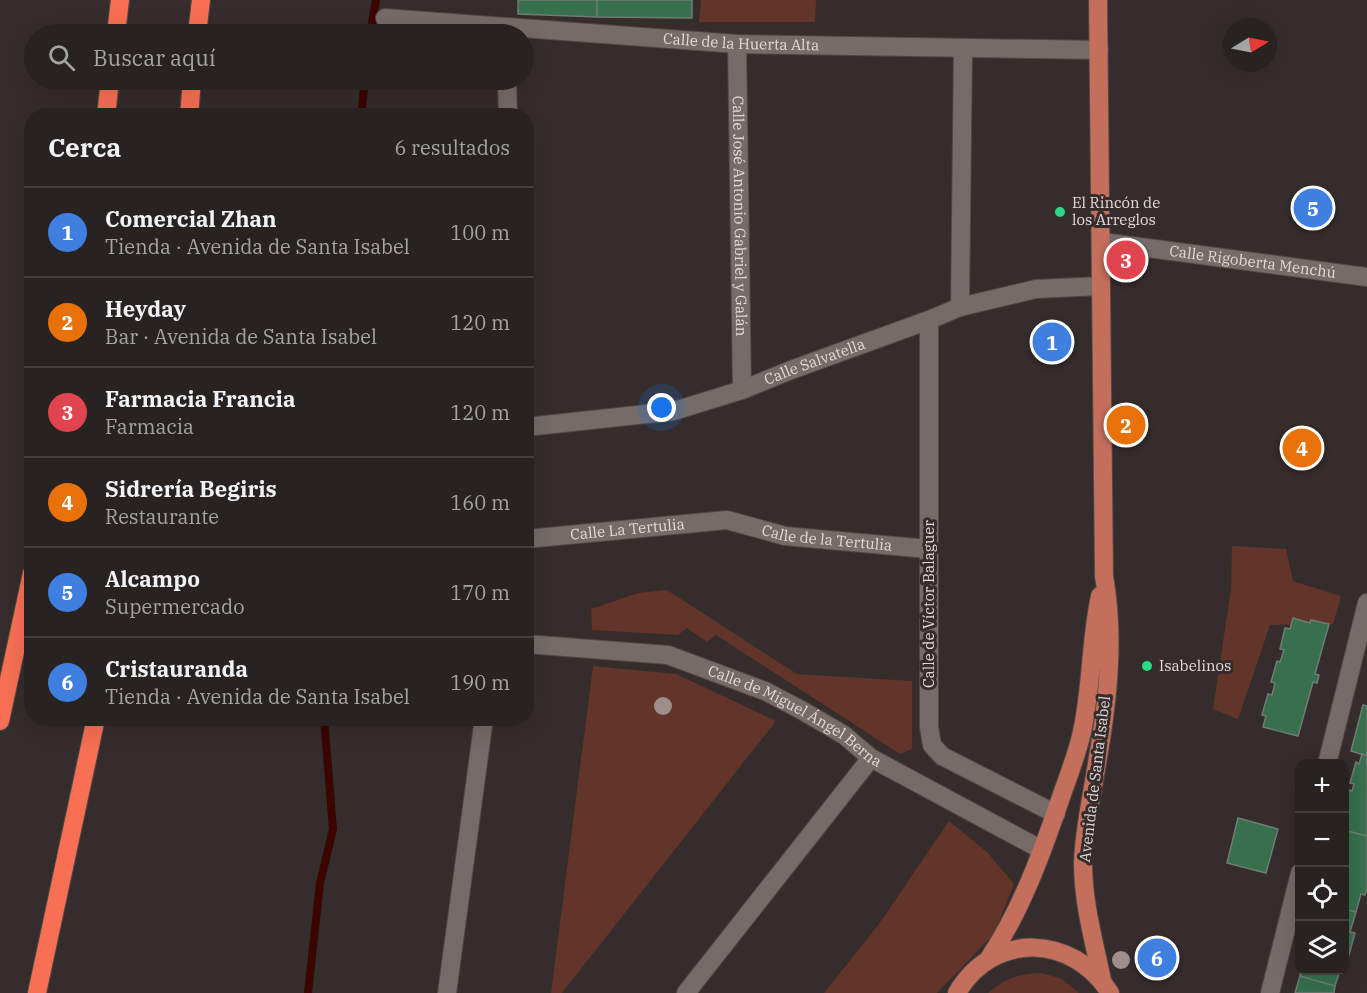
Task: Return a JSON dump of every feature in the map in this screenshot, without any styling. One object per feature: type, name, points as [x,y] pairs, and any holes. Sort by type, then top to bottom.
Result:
[{"type":"highway","points":[[117,24],[120,0]]},
{"type":"highway","points":[[198,24],[201,0]]},
{"type":"highway","points":[[107,108],[109,90]]},
{"type":"highway","points":[[190,108],[191,90]]},
{"type":"highway","points":[[0,721],[24,610]]},
{"type":"highway","points":[[37,993],[94,726]]},
{"type":"main road","name":"Avenida de Santa Isabel","points":[[1098,0],[1104,576],[1108,595],[1110,650],[1106,711],[1083,864],[1087,907],[1106,987]]},
{"type":"main road","name":"Avenida de Santa Isabel","points":[[988,960],[1002,939],[1018,907],[1042,850],[1081,737],[1088,697],[1098,604],[1104,576]]},
{"type":"main road","points":[[957,991],[988,960],[1020,948],[1038,947],[1056,950],[1081,962],[1106,987]]},
{"type":"street","name":"Calle de la Huerta Alta","points":[[385,18],[441,24]]},
{"type":"street","name":"Calle de la Huerta Alta","points":[[534,33],[737,44],[1099,50]]},
{"type":"street","name":"Calle José Antonio Gabriel y Galán","points":[[737,44],[742,390]]},
{"type":"street","points":[[960,307],[963,48]]},
{"type":"street","points":[[507,90],[507,108]]},
{"type":"street","name":"Calle Rigoberta Menchú","points":[[1102,242],[1367,277]]},
{"type":"street","name":"Calle Salvatella","points":[[534,427],[674,411],[742,390],[960,307],[1035,289],[1101,286]]},
{"type":"street","name":"Calle de Víctor Balaguer","points":[[929,320],[929,727],[932,745],[942,756],[1056,814]]},
{"type":"street","name":"Calle de la Tertulia","points":[[727,520],[785,536],[928,549]]},
{"type":"street","name":"Calle La Tertulia","points":[[534,537],[727,520]]},
{"type":"street","points":[[1328,759],[1367,603]]},
{"type":"street","name":"Calle de Miguel Ángel Berna","points":[[534,645],[668,655],[765,692],[844,735],[872,758],[1042,850]]},
{"type":"street","points":[[447,993],[483,726]]},
{"type":"street","points":[[686,993],[872,758]]},
{"type":"street","points":[[1270,993],[1295,890]]},
{"type":"shaded area","points":[[701,0],[816,0],[815,22],[699,22]]},
{"type":"shaded area","points":[[1232,546],[1286,549],[1293,581],[1341,596],[1333,624],[1270,625],[1238,719],[1213,709],[1231,589]]},
{"type":"shaded area","points":[[667,590],[797,674],[912,681],[912,749],[900,754],[716,635],[707,642],[687,628],[678,635],[592,630],[591,609],[638,593]]},
{"type":"shaded area","points":[[593,666],[676,674],[776,721],[562,993],[551,993]]},
{"type":"shaded area","points":[[949,821],[988,853],[1014,884],[994,934],[937,993],[824,993],[879,924]]},
{"type":"shaded area","points":[[1042,973],[1062,979],[1079,993],[988,993],[1013,977]]},
{"type":"building","points":[[518,0],[597,0],[597,17],[518,14]]},
{"type":"building","points":[[597,0],[692,0],[692,18],[597,17]]},
{"type":"building","points":[[1293,618],[1310,623],[1311,620],[1329,624],[1315,674],[1319,675],[1317,683],[1313,682],[1298,736],[1263,727],[1266,716],[1262,715],[1268,694],[1272,695],[1275,683],[1271,682],[1277,661],[1280,662],[1284,650],[1280,649],[1285,628],[1290,629]]},
{"type":"building","points":[[1363,705],[1367,706],[1367,756],[1351,751]]},
{"type":"building","points":[[1362,754],[1367,756],[1367,836],[1349,831],[1349,790],[1352,791],[1354,784],[1350,783],[1356,762],[1359,764]]},
{"type":"building","points":[[1238,818],[1278,829],[1266,873],[1227,863]]},
{"type":"building","points":[[1349,831],[1367,836],[1367,888],[1365,895],[1361,894],[1356,912],[1349,910]]},
{"type":"building","points":[[1349,910],[1356,912],[1350,932],[1355,933],[1349,955]]},
{"type":"building","points":[[1300,975],[1338,975],[1335,986]]},
{"type":"building","points":[[1300,976],[1335,986],[1334,993],[1295,993]]},
{"type":"waterway","points":[[372,24],[376,0]]},
{"type":"waterway","points":[[362,108],[364,90]]},
{"type":"waterway","points":[[308,993],[320,883],[333,829],[325,726]]},
{"type":"place","name":"Alcampo","points":[[1313,208]]},
{"type":"place","name":"El Rincón de los Arreglos","points":[[1060,212]]},
{"type":"place","name":"Farmacia Francia","points":[[1126,260]]},
{"type":"place","name":"Comercial Zhan","points":[[1052,342]]},
{"type":"place","name":"Heyday","points":[[1126,425]]},
{"type":"place","name":"Sidrería Begiris","points":[[1302,448]]},
{"type":"place","name":"Isabelinos","points":[[1147,666]]},
{"type":"place","name":"Cristauranda","points":[[1157,958]]}]
